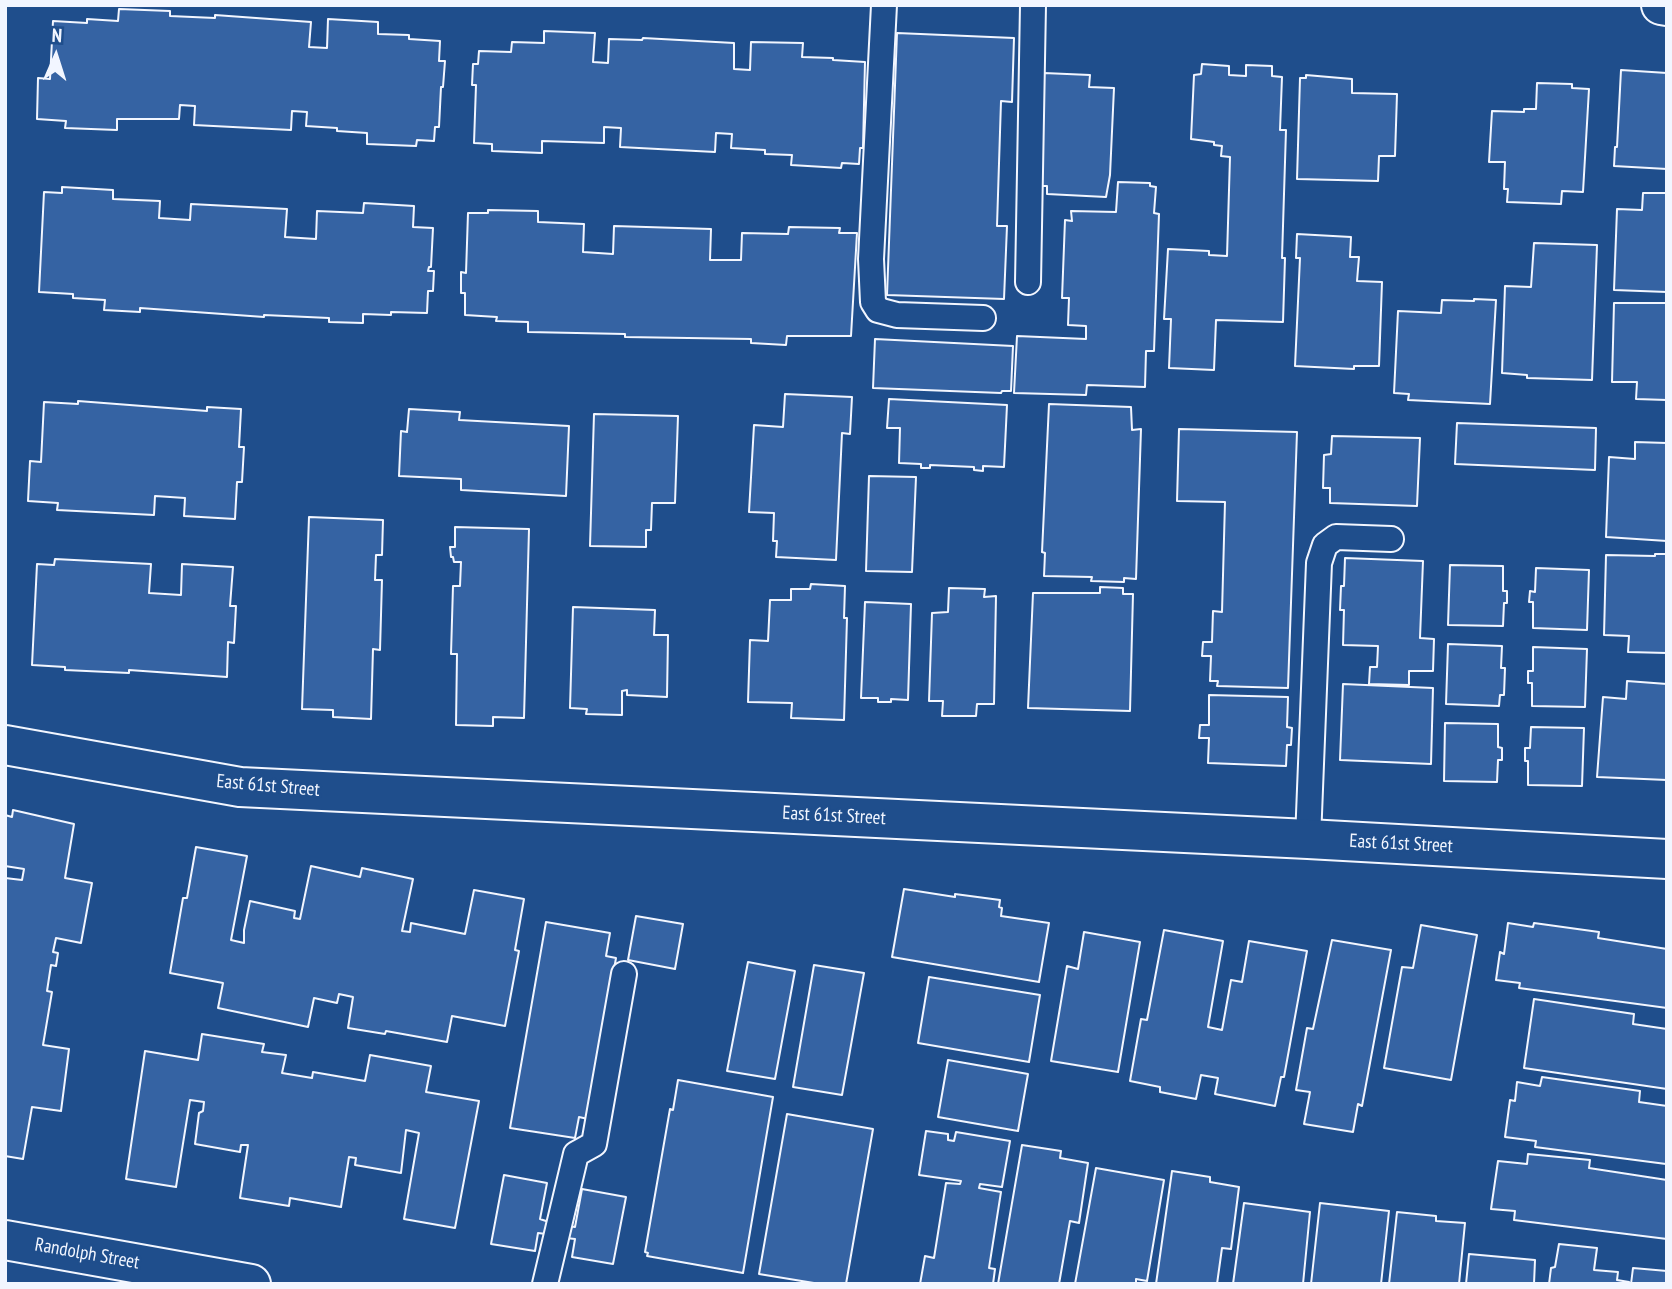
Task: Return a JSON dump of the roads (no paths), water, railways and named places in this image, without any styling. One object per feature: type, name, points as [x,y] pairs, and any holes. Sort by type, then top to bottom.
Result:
[{"type":"street","points":[[1661,5],[1667,6]]},
{"type":"street","name":"East 61st Street","points":[[5,744],[240,787],[1667,859]]},
{"type":"street","name":"Randolph Street","points":[[5,1240],[251,1284]]},
{"type":"lane","points":[[884,5],[871,259],[873,302],[878,310],[898,315],[984,318]]},
{"type":"lane","points":[[1028,282],[1033,5]]},
{"type":"lane","points":[[1308,839],[1319,563],[1325,545],[1336,537],[1391,540]]},
{"type":"lane","points":[[545,1284],[576,1154],[594,1144],[624,974]]}]
